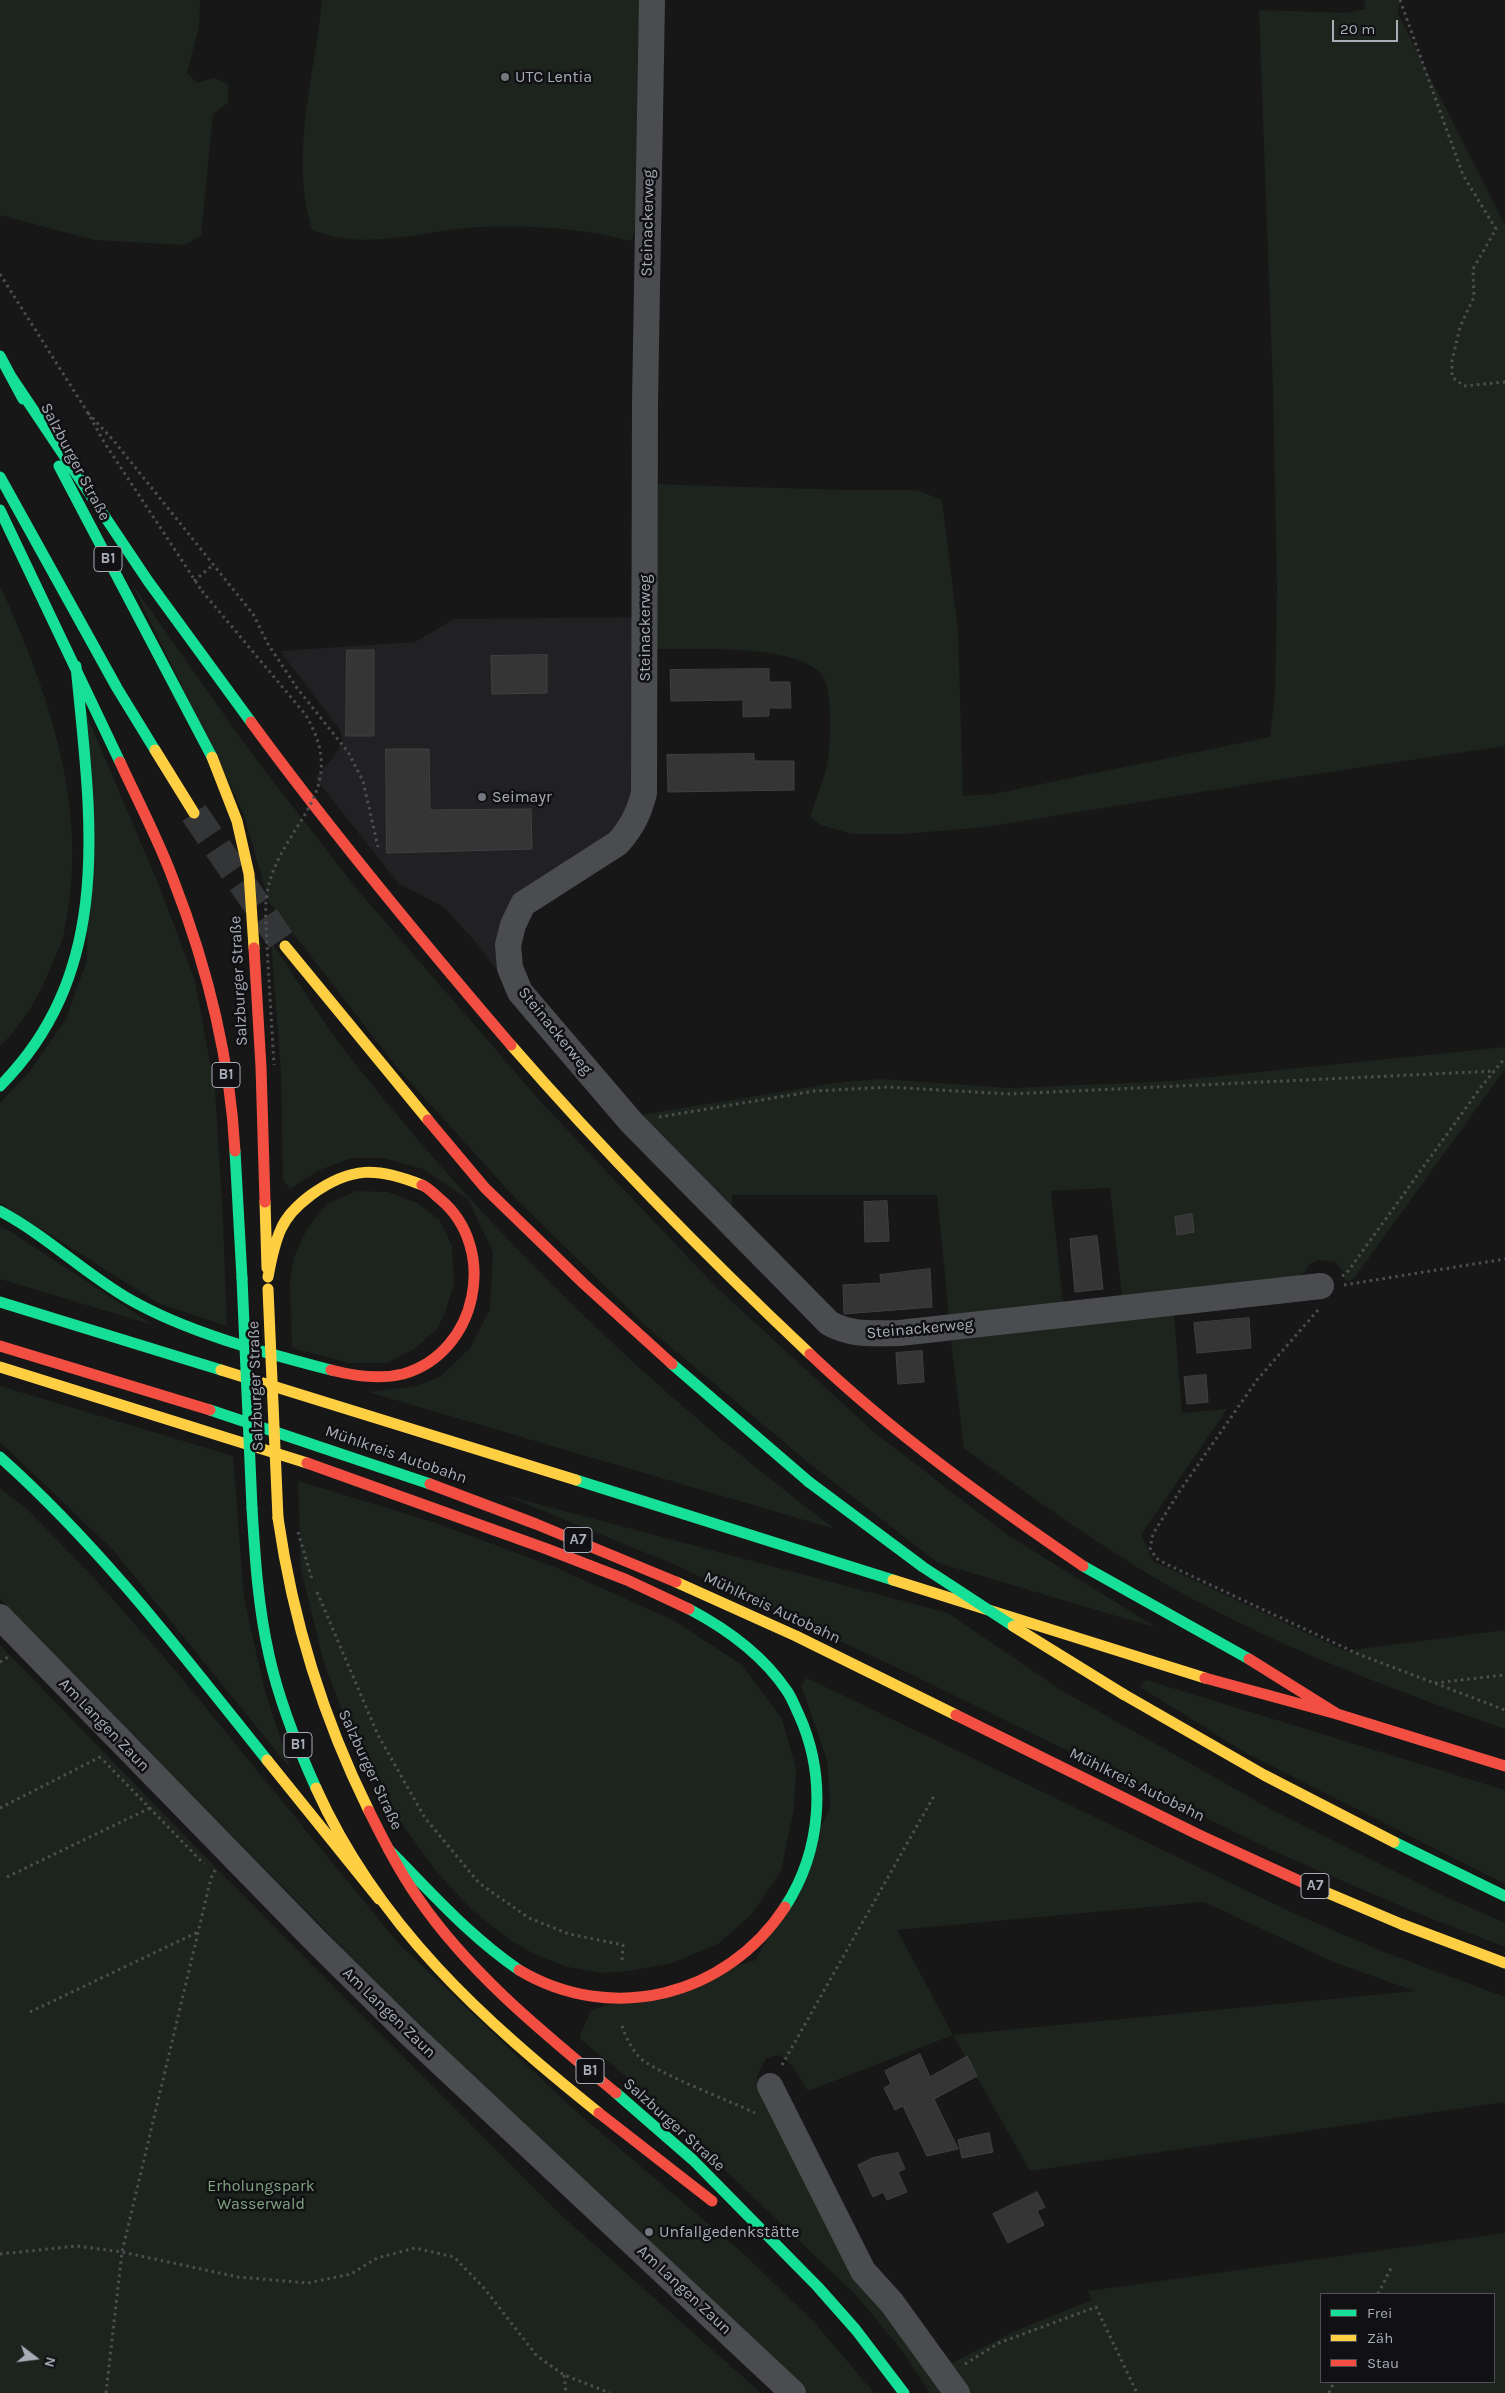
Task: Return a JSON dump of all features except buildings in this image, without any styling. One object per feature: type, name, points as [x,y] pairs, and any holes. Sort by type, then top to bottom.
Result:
[{"type":"main road","name":"Salzburger Straße","points":[[0,356],[204,741],[217,767],[237,821],[249,874],[261,1067],[278,1518],[285,1572],[306,1661],[334,1738],[390,1850],[418,1900],[461,1951],[509,1999],[685,2153],[809,2278],[840,2312],[904,2393]]},
{"type":"main road","points":[[12,378],[148,581],[315,810],[443,966],[547,1086],[729,1277],[845,1387],[922,1452],[995,1506],[1089,1570],[1236,1651],[1338,1714]]},
{"type":"main road","points":[[0,477],[117,688],[194,813]]},
{"type":"main road","name":"Salzburger Straße","points":[[0,510],[76,666],[173,878],[201,959],[220,1032],[233,1118],[256,1577],[267,1646],[284,1708],[305,1764],[334,1826],[379,1899],[431,1962],[474,2006],[608,2119],[809,2278]]},
{"type":"main road","points":[[0,1086],[39,1038],[61,998],[78,956],[88,909],[92,860],[90,804],[76,666]]},
{"type":"main road","points":[[285,946],[379,1063],[485,1188],[584,1284],[711,1399],[809,1482],[924,1567],[1048,1649],[1211,1747],[1393,1844],[1505,1896]]},
{"type":"main road","points":[[0,1211],[42,1236],[125,1297],[160,1316],[205,1332],[338,1372],[370,1376],[402,1374],[421,1366],[451,1340],[472,1301],[474,1257],[464,1229],[446,1201],[426,1186],[409,1177],[374,1171],[339,1177],[322,1185],[308,1196],[282,1227],[276,1242],[268,1277]]},
{"type":"main road","name":"Mühlkreis Autobahn","points":[[0,1302],[725,1526],[1223,1684],[1338,1714],[1505,1766]]},
{"type":"main road","name":"Mühlkreis Autobahn","points":[[0,1346],[263,1427],[500,1510],[603,1550],[698,1591],[1269,1866],[1382,1915],[1505,1963]]},
{"type":"main road","points":[[0,1367],[315,1465],[484,1525],[667,1598],[706,1618],[734,1636],[769,1667],[784,1684],[796,1704],[813,1747],[818,1771],[819,1803],[815,1838],[806,1869],[777,1921],[761,1939],[734,1961],[695,1984],[664,1994],[635,2000],[588,1997],[547,1984],[522,1972],[499,1958],[468,1933],[430,1890],[390,1850]]},
{"type":"main road","points":[[0,1457],[61,1514],[110,1569],[379,1899]]},
{"type":"street","name":"Steinackerweg","points":[[652,0],[645,403],[644,793],[640,809],[630,829],[618,843],[523,904],[513,925],[508,944],[510,968],[520,992],[632,1123],[829,1323],[843,1331],[856,1334],[900,1333],[1321,1286]]},
{"type":"street","name":"Am Langen Zaun","points":[[0,1617],[229,1852],[420,2043],[793,2393]]},
{"type":"street","points":[[770,2086],[863,2271],[892,2303],[952,2386]]},
{"type":"path","points":[[1400,0],[1463,175],[1496,229],[1473,269],[1474,297],[1460,327],[1452,361],[1452,377],[1464,386],[1505,382]]},
{"type":"path","points":[[0,274],[88,413],[104,442],[194,582],[305,714],[315,729],[320,745],[321,779],[316,797],[276,862],[266,902],[274,1065]]},
{"type":"path","points":[[88,413],[114,441],[253,614],[268,644],[297,688],[348,752],[362,781],[380,857]]},
{"type":"path","points":[[194,582],[213,565]]},
{"type":"path","points":[[1321,1286],[1346,1274],[1481,1086],[1505,1058]]},
{"type":"path","points":[[632,1123],[683,1112],[815,1091],[888,1087],[1010,1094],[1495,1071]]},
{"type":"path","points":[[1321,1286],[1353,1285],[1505,1259]]},
{"type":"path","points":[[1321,1286],[1322,1306],[1258,1380],[1179,1492],[1153,1534],[1150,1548],[1156,1558],[1166,1564],[1358,1654],[1505,1710]]},
{"type":"path","points":[[312,1579],[378,1735],[425,1818],[479,1884],[529,1918],[569,1934],[623,1944],[622,1962]]},
{"type":"path","points":[[1435,1683],[1505,1675]]},
{"type":"path","points":[[0,1808],[96,1762],[105,1754]]},
{"type":"path","points":[[770,2086],[935,1794]]},
{"type":"path","points":[[7,1877],[149,1809],[153,1805]]},
{"type":"path","points":[[106,2393],[122,2252],[211,1878],[218,1864],[229,1852]]},
{"type":"path","points":[[30,2012],[198,1932]]},
{"type":"path","points":[[622,2026],[628,2041],[640,2058],[658,2069],[756,2113]]},
{"type":"path","points":[[0,2254],[78,2246],[122,2252],[238,2277],[308,2283],[351,2274],[377,2258],[415,2248],[454,2257],[484,2288],[537,2356],[564,2375],[610,2393]]},
{"type":"path","points":[[1378,2293],[1392,2266]]},
{"type":"path","points":[[952,2386],[999,2343],[1096,2307],[1137,2393]]},
{"type":"path","points":[[564,2375],[566,2393]]},
{"type":"shaded area","name":"Seimayr","points":[[637,617],[637,784],[621,829],[522,892],[508,985],[479,946],[444,907],[399,884],[315,778],[334,757],[342,742],[340,730],[280,651],[415,642],[454,619]]},
{"type":"green space","points":[[0,0],[200,0],[199,27],[187,73],[197,83],[214,78],[228,84],[228,103],[213,114],[201,236],[185,245],[94,240],[0,215]]},
{"type":"green space","points":[[322,0],[646,0],[638,220],[631,241],[575,230],[536,227],[479,227],[374,240],[333,236],[312,230],[306,202],[303,144]]},
{"type":"green space","points":[[1364,0],[1399,0],[1398,14],[1505,225],[1505,746],[1269,781],[986,827],[904,834],[852,834],[821,825],[810,817],[825,773],[829,751],[829,704],[828,692],[823,676],[810,665],[792,658],[769,653],[718,649],[654,649],[651,484],[846,490],[917,490],[942,500],[958,630],[963,796],[993,794],[1270,737],[1275,693],[1277,588],[1273,390],[1259,10],[1347,13],[1366,9]]},
{"type":"green space","points":[[132,584],[249,750],[356,888],[541,1102],[716,1287],[876,1434],[1008,1535],[1157,1628],[938,1563],[804,1459],[647,1327],[519,1202],[399,1070],[269,902],[243,812]]},
{"type":"green space","points":[[0,586],[18,626],[49,711],[69,799],[72,843],[71,888],[62,940],[42,987],[30,1008],[17,1028],[0,1046]]},
{"type":"green space","points":[[85,711],[158,883],[195,981],[215,1090],[227,1326],[160,1304],[0,1203],[0,1103],[30,1071],[66,1019],[87,960]]},
{"type":"green space","points":[[271,942],[350,1057],[460,1187],[518,1249],[577,1309],[702,1423],[767,1477],[835,1529],[368,1392],[416,1386],[440,1377],[470,1348],[490,1309],[493,1252],[468,1199],[423,1169],[383,1158],[352,1158],[319,1170],[290,1189],[283,1180],[281,1072]]},
{"type":"green space","points":[[1505,1047],[1505,1069],[1355,1277],[1348,1282],[1344,1279],[1345,1274],[1336,1262],[1319,1260],[1309,1264],[1307,1270],[1298,1277],[1122,1297],[1110,1188],[1051,1191],[1063,1303],[949,1316],[937,1195],[732,1195],[732,1213],[640,1115],[836,1083],[881,1079],[1010,1088],[1171,1081]]},
{"type":"green space","points":[[356,1191],[388,1192],[417,1203],[439,1219],[452,1246],[454,1285],[438,1328],[414,1349],[387,1363],[349,1363],[292,1348],[290,1281],[294,1257],[307,1229],[327,1204]]},
{"type":"green space","points":[[0,1227],[10,1231],[153,1325],[0,1279]]},
{"type":"green space","points":[[1174,1313],[1182,1413],[1227,1409],[1141,1535],[1153,1561],[1345,1651],[1505,1630],[1505,1729],[1314,1657],[1221,1614],[1132,1564],[1047,1508],[964,1448],[951,1341]]},
{"type":"green space","points":[[0,1386],[233,1456],[244,1598],[264,1688],[290,1768],[113,1550],[0,1442]]},
{"type":"green space","points":[[298,1481],[433,1522],[557,1568],[675,1621],[742,1665],[782,1719],[796,1768],[794,1809],[781,1871],[752,1914],[718,1944],[672,1963],[630,1971],[602,1973],[568,1967],[536,1955],[510,1940],[471,1909],[436,1871],[397,1817],[352,1738],[323,1660],[301,1569]]},
{"type":"green space","points":[[0,1488],[27,1509],[93,1577],[171,1665],[398,1943],[571,2107],[745,2255],[814,2322],[874,2393],[806,2393],[644,2243],[395,2001],[24,1624],[0,1599]]},
{"type":"green space","points":[[504,1495],[948,1613],[1061,1690],[1272,1810],[1442,1895],[1505,1923],[1505,1947],[1417,1913],[1282,1855],[900,1669],[673,1564]]},
{"type":"green space","name":"Erholungspark Wasserwald","points":[[0,1645],[220,1872],[561,2215],[761,2393],[0,2393]]},
{"type":"green space","points":[[807,1678],[1293,1913],[1381,1951],[1505,1997],[1505,2102],[1030,2171],[953,2035],[808,2091],[793,2067],[779,2055],[766,2058],[757,2077],[760,2095],[948,2393],[930,2393],[900,2348],[857,2296],[628,2078],[579,2038],[591,2010],[756,1960],[830,1808],[827,1760],[801,1685]],"holes":[[[1204,1902],[1333,1962],[1415,1991],[953,2035],[897,1930]]]},
{"type":"green space","points":[[1146,1680],[1505,1790],[1505,1884],[1246,1753],[1140,1687]]},
{"type":"green space","points":[[1505,2233],[1505,2393],[965,2393],[948,2365],[1015,2331],[1092,2300],[1088,2291]]},
{"type":"tunnel","points":[[194,813],[285,946]]},
{"type":"traffic: fast","points":[[0,356],[23,399]]},
{"type":"traffic: fast","points":[[12,378],[148,581],[251,722]]},
{"type":"traffic: fast","points":[[59,466],[212,757]]},
{"type":"traffic: fast","points":[[0,477],[117,688],[155,750]]},
{"type":"traffic: fast","points":[[0,510],[120,762]]},
{"type":"traffic: fast","points":[[0,1086],[37,1040],[63,992],[79,941],[87,888],[89,833],[76,666]]},
{"type":"traffic: fast","points":[[235,1151],[242,1278]]},
{"type":"traffic: fast","points":[[0,1211],[34,1232],[112,1289],[152,1311],[228,1341],[331,1370]]},
{"type":"traffic: fast","points":[[242,1278],[252,1508]]},
{"type":"traffic: fast","points":[[0,1302],[221,1370]]},
{"type":"traffic: fast","points":[[672,1364],[809,1482]]},
{"type":"traffic: fast","points":[[210,1410],[430,1484]]},
{"type":"traffic: fast","points":[[0,1457],[73,1528],[107,1565],[267,1760]]},
{"type":"traffic: fast","points":[[576,1480],[893,1580]]},
{"type":"traffic: fast","points":[[809,1482],[923,1567],[1013,1626]]},
{"type":"traffic: fast","points":[[252,1508],[260,1600],[269,1655],[289,1723],[316,1788]]},
{"type":"traffic: fast","points":[[1083,1566],[1249,1659]]},
{"type":"traffic: fast","points":[[689,1609],[730,1634],[767,1666],[787,1691],[808,1739],[814,1763],[817,1788],[813,1838],[807,1862],[785,1907]]},
{"type":"traffic: fast","points":[[1394,1842],[1505,1896]]},
{"type":"traffic: fast","points":[[389,1850],[483,1943],[519,1970]]},
{"type":"traffic: fast","points":[[616,2093],[693,2160],[818,2287],[856,2330],[904,2393]]},
{"type":"traffic: slow","points":[[155,750],[194,813]]},
{"type":"traffic: slow","points":[[212,757],[237,821],[249,874],[254,948]]},
{"type":"traffic: slow","points":[[285,946],[428,1120]]},
{"type":"traffic: slow","points":[[511,1045],[657,1203],[810,1354]]},
{"type":"traffic: slow","points":[[268,1277],[276,1241],[287,1219],[302,1202],[325,1186],[352,1174],[365,1172],[391,1175],[422,1185]]},
{"type":"traffic: slow","points":[[265,1202],[267,1268]]},
{"type":"traffic: slow","points":[[268,1289],[278,1518]]},
{"type":"traffic: slow","points":[[0,1367],[307,1463]]},
{"type":"traffic: slow","points":[[221,1370],[576,1480]]},
{"type":"traffic: slow","points":[[278,1518],[292,1595],[312,1669],[337,1741],[369,1811]]},
{"type":"traffic: slow","points":[[893,1580],[1205,1678]]},
{"type":"traffic: slow","points":[[676,1582],[796,1636],[956,1715]]},
{"type":"traffic: slow","points":[[1013,1626],[1123,1694]]},
{"type":"traffic: slow","points":[[1123,1694],[1264,1775],[1394,1842]]},
{"type":"traffic: slow","points":[[267,1760],[379,1899]]},
{"type":"traffic: slow","points":[[316,1788],[341,1838],[370,1884],[402,1927],[475,2006],[556,2078],[599,2113]]},
{"type":"traffic: slow","points":[[1304,1883],[1401,1924],[1505,1963]]},
{"type":"traffic: jam","points":[[251,722],[378,886],[511,1045]]},
{"type":"traffic: jam","points":[[120,762],[167,864],[196,945],[215,1013],[222,1047],[228,1082],[235,1151]]},
{"type":"traffic: jam","points":[[254,948],[261,1067],[265,1202]]},
{"type":"traffic: jam","points":[[428,1120],[485,1188],[584,1284],[672,1364]]},
{"type":"traffic: jam","points":[[331,1370],[367,1376],[385,1377],[403,1374],[429,1362],[449,1345],[463,1322],[472,1297],[474,1270],[470,1244],[458,1220],[440,1199],[422,1185]]},
{"type":"traffic: jam","points":[[0,1346],[210,1410]]},
{"type":"traffic: jam","points":[[810,1354],[875,1412],[942,1466],[1083,1566]]},
{"type":"traffic: jam","points":[[307,1463],[547,1549],[627,1580],[689,1609]]},
{"type":"traffic: jam","points":[[430,1484],[536,1524],[676,1582]]},
{"type":"traffic: jam","points":[[1249,1659],[1337,1714]]},
{"type":"traffic: jam","points":[[1205,1678],[1337,1714],[1505,1766]]},
{"type":"traffic: jam","points":[[956,1715],[1197,1834],[1304,1883]]},
{"type":"traffic: jam","points":[[369,1811],[411,1888],[461,1953],[536,2026],[616,2093]]},
{"type":"traffic: jam","points":[[519,1970],[554,1987],[591,1996],[628,1998],[664,1993],[699,1981],[731,1963],[760,1938],[785,1907]]},
{"type":"traffic: jam","points":[[599,2113],[712,2201]]},
{"type":"place","name":"UTC Lentia","points":[[505,77]]},
{"type":"place","name":"Seimayr","points":[[482,797]]},
{"type":"place","name":"Unfallgedenkstätte","points":[[649,2232]]}]
